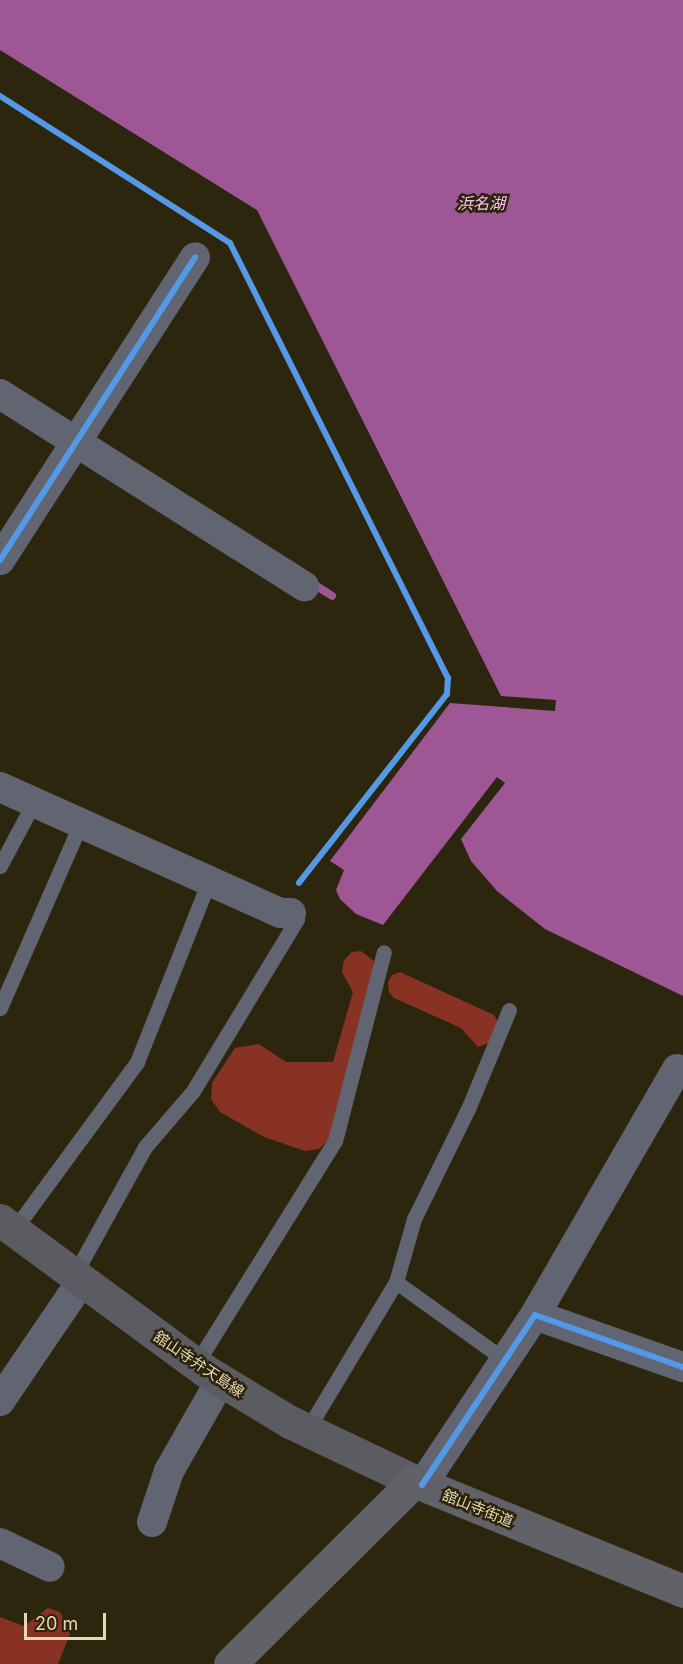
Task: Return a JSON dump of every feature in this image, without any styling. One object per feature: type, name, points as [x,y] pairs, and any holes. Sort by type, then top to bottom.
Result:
[{"type":"main road","name":"舘山寺弁天島線","points":[[6,1226],[77,1280],[208,1372],[307,1430],[418,1483]]},
{"type":"main road","name":"舘山寺街道","points":[[418,1483],[683,1591]]},
{"type":"main road","points":[[230,1664],[418,1483]]},
{"type":"street","points":[[0,560],[195,257]]},
{"type":"street","points":[[0,394],[304,586]]},
{"type":"street","points":[[0,787],[280,913],[294,916]]},
{"type":"street","points":[[418,1483],[536,1315],[677,1069]]},
{"type":"street","points":[[0,1401],[77,1280]]},
{"type":"street","points":[[536,1315],[683,1367]]},
{"type":"street","points":[[152,1522],[169,1471],[208,1372]]},
{"type":"street","points":[[0,1543],[50,1567]]},
{"type":"lane","points":[[0,866],[34,802]]},
{"type":"lane","points":[[0,1008],[81,823]]},
{"type":"lane","points":[[6,1226],[137,1062],[209,881]]},
{"type":"lane","points":[[77,1280],[145,1147],[193,1091],[294,916]]},
{"type":"lane","points":[[208,1372],[335,1141],[384,952]]},
{"type":"lane","points":[[307,1430],[396,1282],[414,1219],[468,1109],[509,1010]]},
{"type":"lane","points":[[396,1282],[505,1360]]},
{"type":"shaded area","points":[[361,951],[374,961],[373,972],[330,1138],[319,1149],[305,1151],[264,1137],[220,1112],[211,1099],[212,1083],[235,1048],[259,1044],[286,1062],[333,1062],[353,992],[342,972],[344,960],[352,952]]},
{"type":"shaded area","points":[[400,972],[494,1015],[498,1022],[491,1042],[478,1047],[461,1028],[394,998],[389,992],[388,982],[392,975]]},
{"type":"shaded area","points":[[48,1608],[60,1612],[70,1634],[58,1664],[0,1664],[0,1617],[24,1626]]},
{"type":"water","name":"浜名湖","points":[[0,0],[683,0],[683,996],[545,929],[497,891],[471,861],[461,839],[505,783],[497,777],[383,925],[356,914],[340,899],[336,890],[344,870],[330,861],[450,703],[555,711],[556,700],[501,696],[257,210],[0,50]]},
{"type":"waterway","points":[[310,582],[332,596]]},
{"type":"cycle path","points":[[0,96],[230,243],[448,678],[447,694],[299,883]]},
{"type":"cycle path","points":[[0,560],[195,257]]},
{"type":"cycle path","points":[[422,1485],[535,1315],[683,1367]]}]
